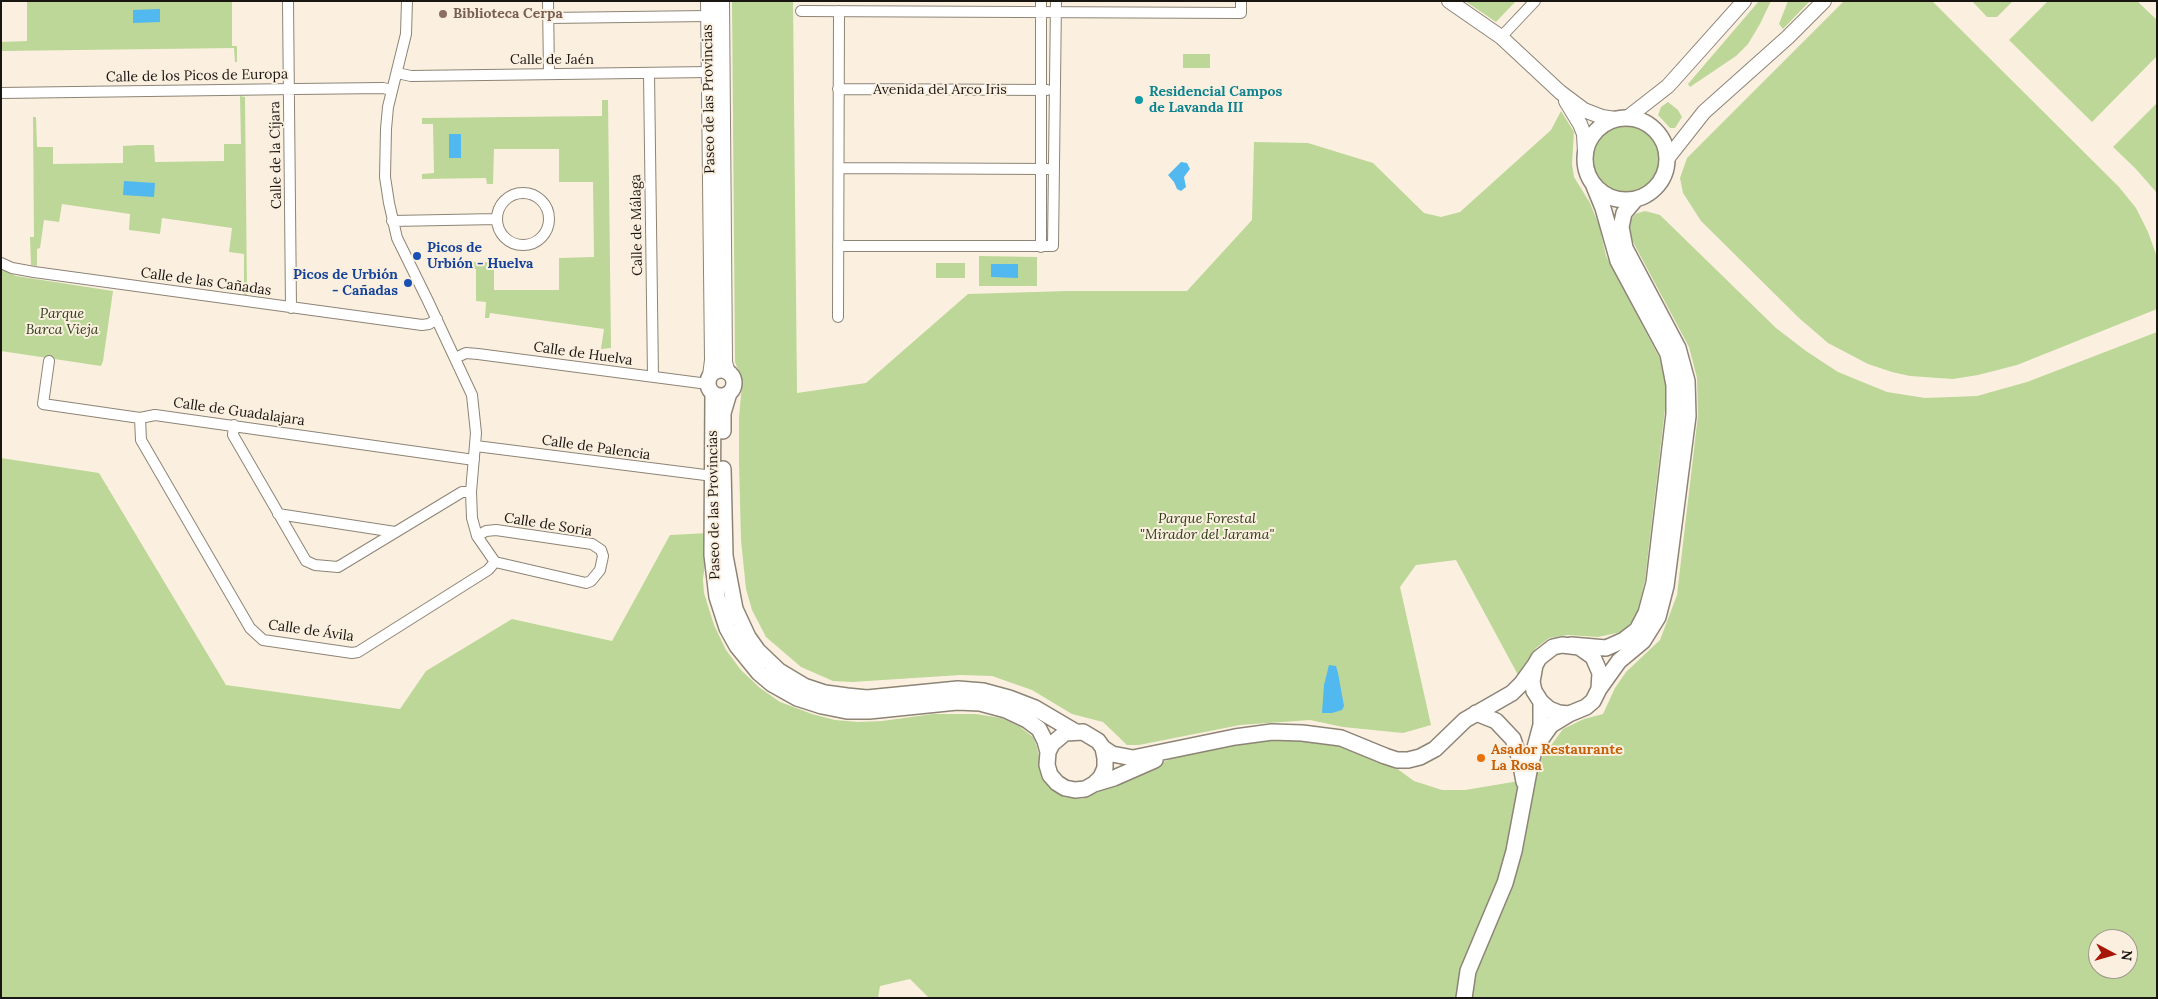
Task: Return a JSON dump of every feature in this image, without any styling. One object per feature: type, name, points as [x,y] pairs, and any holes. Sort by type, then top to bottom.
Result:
[{"type":"main road","points":[[1534,752],[1552,725],[1586,707],[1592,701],[1646,613],[1654,583],[1674,414],[1674,386],[1668,354],[1618,261],[1603,208],[1586,170],[1585,152],[1589,140],[1596,130],[1621,118],[1639,120],[1651,126],[1660,135],[1666,146],[1668,159],[1666,172],[1660,184],[1651,193],[1635,200],[1624,201],[1612,199],[1602,194],[1594,186]]},
{"type":"main road","points":[[1180,748],[1085,789],[1065,788],[1057,783],[1050,775],[1047,765],[1048,752],[1058,738],[1074,731],[1091,735],[1103,748],[1122,757],[1133,758],[1180,748],[1235,737],[1272,732],[1302,732],[1341,738],[1397,760],[1408,760],[1420,757],[1435,749],[1476,713],[1497,703],[1518,688],[1546,652],[1562,645],[1606,648],[1625,647],[1643,641],[1658,617],[1663,602],[1688,416],[1687,381],[1678,348],[1625,248],[1621,227],[1624,213],[1635,200]]},
{"type":"main road","points":[[718,371],[728,373],[732,377],[733,384],[729,393],[721,396],[710,385],[718,371]]},
{"type":"main road","name":"Paseo de las Provincias","points":[[710,385],[713,476],[712,555],[716,597],[727,628],[737,646],[753,666],[772,684],[797,698],[847,711],[869,711],[957,702],[980,703],[1006,710],[1027,720],[1039,729],[1046,741],[1048,752]]},
{"type":"main road","name":"Paseo de las Provincias","points":[[729,393],[723,413],[725,556],[731,594],[740,624],[765,658],[790,678],[825,693],[867,698],[958,689],[983,691],[1010,698],[1035,708],[1074,731]]},
{"type":"main road","points":[[1571,645],[1587,652],[1597,664],[1600,681],[1599,689]]},
{"type":"main road","points":[[1464,998],[1471,965],[1505,883],[1518,833],[1542,718],[1539,700],[1532,682],[1535,665]]},
{"type":"main road","points":[[1497,703],[1522,698],[1539,700],[1549,709],[1559,713],[1570,714]]},
{"type":"main road","points":[[1476,713],[1496,721],[1513,739],[1520,760],[1524,800]]},
{"type":"main road","points":[[1094,784],[1101,777],[1105,768],[1103,748]]},
{"type":"street","name":"Calle de la Cíjara","points":[[288,1],[291,308]]},
{"type":"street","points":[[407,1],[406,34],[388,107],[384,152],[385,177],[396,238],[437,319],[473,401],[476,446],[471,492],[472,518],[477,536],[495,562]]},
{"type":"street","points":[[548,1],[549,74]]},
{"type":"street","name":"Paseo de las Provincias","points":[[708,1],[712,360],[710,385]]},
{"type":"street","name":"Paseo de las Provincias","points":[[722,1],[725,362],[728,373]]},
{"type":"street","points":[[1041,1],[1041,247]]},
{"type":"street","points":[[838,246],[1051,247],[1054,244],[1056,1]]},
{"type":"street","points":[[801,11],[1241,13],[1241,1]]},
{"type":"street","points":[[1449,1],[1501,37],[1560,92],[1584,110],[1602,117],[1621,118],[1668,86],[1744,1]]},
{"type":"street","points":[[1501,37],[1535,1]]},
{"type":"street","points":[[1668,159],[1704,112],[1788,37],[1824,1]]},
{"type":"street","points":[[838,317],[839,11]]},
{"type":"street","points":[[548,18],[708,16]]},
{"type":"street","name":"Calle de Jaén","points":[[397,73],[411,76],[709,72]]},
{"type":"street","name":"Calle de Málaga","points":[[649,73],[653,377]]},
{"type":"street","name":"Calle de los Picos de Europa","points":[[1,93],[289,89],[392,90]]},
{"type":"street","name":"Avenida del Arco Iris","points":[[838,89],[1055,91]]},
{"type":"street","points":[[1560,92],[1580,124],[1584,134],[1585,152]]},
{"type":"street","points":[[838,168],[1055,169]]},
{"type":"street","points":[[516,194],[533,195],[540,200],[548,215],[546,231],[533,243],[525,245],[509,241],[498,228],[497,219],[502,203],[516,194]]},
{"type":"street","points":[[392,221],[497,219]]},
{"type":"street","name":"Calle de las Cañadas","points":[[1,263],[12,268],[27,271],[422,325],[429,324],[437,319]]},
{"type":"street","name":"Calle de Huelva","points":[[455,358],[466,353],[478,354],[710,385]]},
{"type":"street","name":"Calle de Guadalajara","points":[[49,361],[43,404],[140,418],[155,415],[234,425],[474,460]]},
{"type":"street","name":"Calle de Ávila","points":[[140,418],[141,440],[250,628],[263,640],[352,653],[358,652],[488,570],[495,562]]},
{"type":"street","points":[[234,425],[232,435],[306,561],[327,567],[338,567],[462,492],[471,492]]},
{"type":"street","name":"Calle de Palencia","points":[[476,446],[713,476]]},
{"type":"street","points":[[278,514],[394,532]]},
{"type":"street","name":"Calle de Soria","points":[[477,536],[486,531],[496,530],[582,543],[597,546],[603,556],[600,570],[591,581],[586,583],[495,562]]},
{"type":"green space","points":[[27,1],[232,1],[232,46],[237,46],[237,62],[235,62],[234,48],[1,51],[1,42],[27,41]]},
{"type":"green space","name":"Parque Forestal \"Mirador del Jarama\"","points":[[732,1],[793,1],[797,393],[866,383],[968,294],[1068,291],[1187,291],[1252,220],[1254,142],[1308,143],[1373,163],[1424,213],[1441,217],[1460,212],[1551,130],[1561,111],[1574,132],[1572,164],[1574,177],[1590,203],[1599,225],[1606,256],[1660,359],[1666,385],[1665,409],[1645,580],[1636,618],[1621,632],[1598,637],[1568,635],[1549,638],[1536,648],[1518,675],[1456,560],[1416,565],[1400,587],[1431,725],[1403,733],[1343,727],[1310,720],[1240,725],[1139,745],[1127,745],[1103,722],[1072,714],[1032,690],[992,676],[960,675],[852,682],[833,681],[801,667],[766,637],[752,610],[746,589],[741,540],[739,462],[739,417],[742,385],[735,362]]},
{"type":"green space","points":[[1465,1],[1516,1],[1496,22]]},
{"type":"green space","points":[[1759,1],[1771,1],[1748,44],[1736,56],[1690,87],[1688,84]]},
{"type":"green space","points":[[1788,1],[1810,1],[1783,29],[1779,24]]},
{"type":"green space","points":[[1844,1],[1932,1],[2119,187],[2136,208],[2148,232],[2157,257],[2157,309],[2017,365],[1953,379],[1910,376],[1868,364],[1828,343],[1799,318],[1701,221],[1683,193],[1680,178],[1687,158]]},
{"type":"green space","points":[[1972,1],[2013,1],[1997,17],[1987,17]]},
{"type":"green space","points":[[2048,1],[2137,1],[2157,20],[2157,56],[2092,122],[2009,40]]},
{"type":"green space","points":[[1183,54],[1210,54],[1210,68],[1183,68]]},
{"type":"green space","points":[[240,96],[245,97],[247,295],[244,295],[244,254],[229,252],[232,228],[162,218],[160,234],[129,230],[130,214],[62,204],[59,222],[44,220],[40,248],[37,249],[37,266],[31,265],[30,237],[34,237],[33,117],[36,117],[37,147],[53,147],[53,164],[123,163],[123,146],[139,145],[154,145],[155,162],[224,161],[224,144],[241,144]]},
{"type":"green space","points":[[602,100],[608,100],[611,348],[601,349],[604,329],[490,313],[489,318],[485,318],[486,302],[476,301],[476,269],[433,269],[433,262],[487,262],[487,256],[494,256],[494,290],[559,290],[559,258],[594,257],[593,182],[559,182],[559,149],[494,149],[493,184],[487,184],[486,178],[422,179],[422,174],[434,173],[433,124],[422,124],[422,118],[602,116]]},
{"type":"green space","points":[[1668,102],[1678,110],[1682,117],[1675,128],[1670,128],[1658,115],[1661,107]]},
{"type":"green space","points":[[2157,103],[2157,193],[2113,147]]},
{"type":"green space","points":[[1625,125],[1638,128],[1650,135],[1657,147],[1660,160],[1657,173],[1650,185],[1638,192],[1625,195],[1612,192],[1600,185],[1593,173],[1590,160],[1593,147],[1600,135],[1612,128]]},
{"type":"green space","points":[[1645,211],[1660,215],[1776,328],[1838,372],[1887,392],[1925,398],[1977,396],[2027,382],[2157,332],[2157,998],[939,998],[928,997],[910,979],[880,986],[878,998],[1,998],[1,458],[99,473],[226,685],[400,709],[426,671],[512,619],[612,641],[670,535],[709,533],[703,579],[704,593],[714,625],[726,650],[741,670],[760,688],[780,702],[812,714],[835,720],[858,722],[882,721],[933,714],[976,714],[1001,718],[1020,727],[1033,737],[1044,780],[1052,789],[1064,797],[1082,799],[1177,756],[1248,742],[1289,738],[1321,740],[1358,750],[1392,765],[1414,781],[1442,790],[1465,790],[1519,781],[1536,773],[1541,759],[1563,729],[1584,719],[1603,714],[1615,688],[1626,672],[1660,640],[1677,595],[1698,415],[1697,378],[1689,347],[1632,240],[1628,224],[1635,214]]},
{"type":"green space","points":[[979,256],[1037,257],[1037,286],[979,286]]},
{"type":"green space","points":[[936,263],[965,263],[965,278],[936,278]]},
{"type":"green space","name":"Parque Barca Vieja","points":[[1,269],[16,276],[113,291],[101,366],[1,351]]},
{"type":"water","points":[[160,9],[160,22],[133,23],[133,10]]},
{"type":"water","points":[[449,134],[461,134],[461,158],[449,158]]},
{"type":"water","points":[[1181,162],[1187,163],[1190,169],[1184,177],[1186,187],[1181,191],[1177,189],[1168,175]]},
{"type":"water","points":[[124,181],[155,183],[154,197],[123,195]]},
{"type":"water","points":[[991,264],[1018,264],[1018,278],[991,277]]},
{"type":"water","points":[[1329,665],[1336,666],[1344,706],[1342,710],[1322,713],[1324,685]]},
{"type":"place","name":"Biblioteca Cerpa","points":[[443,14]]},
{"type":"place","name":"Residencial Campos de Lavanda III","points":[[1139,100]]},
{"type":"place","name":"Picos de Urbión - Huelva","points":[[417,256]]},
{"type":"place","name":"Picos de Urbión - Cañadas","points":[[408,283]]},
{"type":"place","name":"Asador Restaurante La Rosa","points":[[1481,758]]}]
